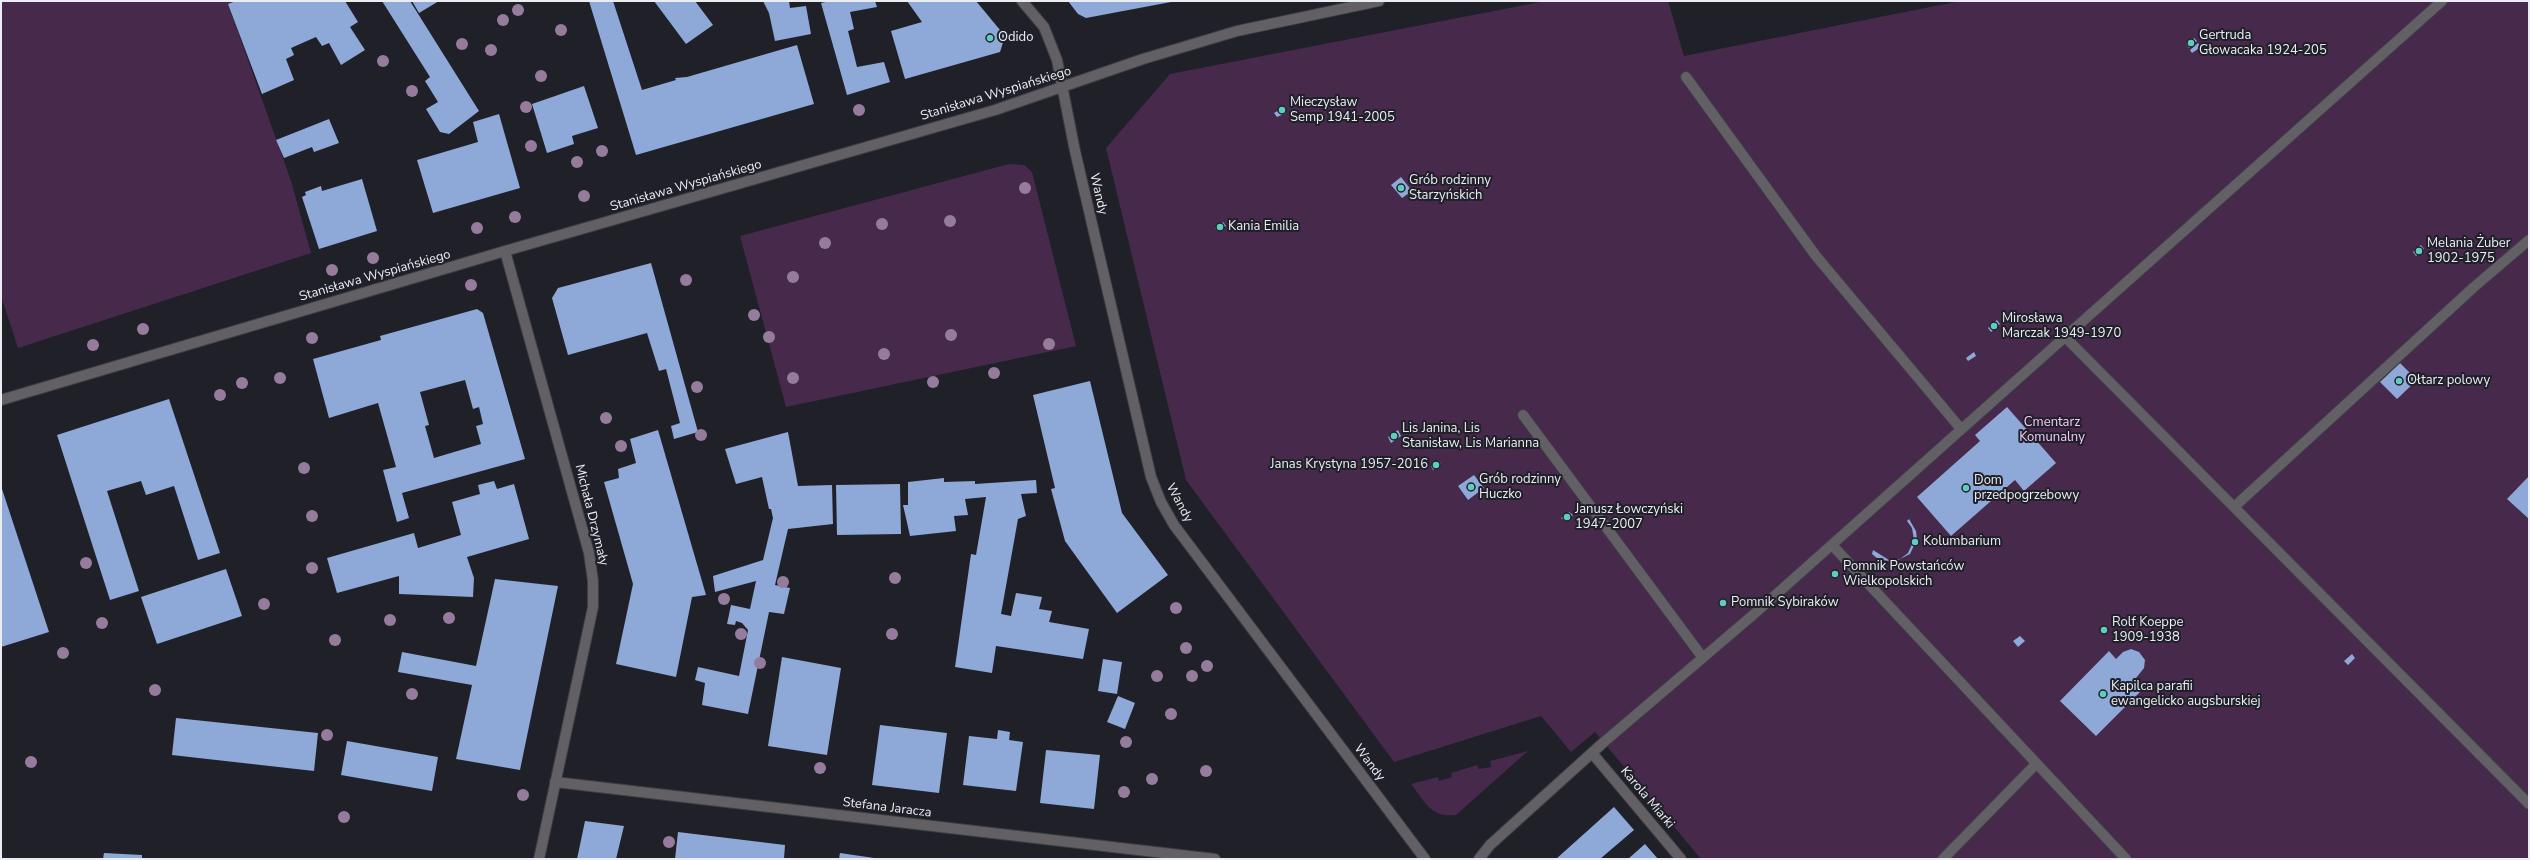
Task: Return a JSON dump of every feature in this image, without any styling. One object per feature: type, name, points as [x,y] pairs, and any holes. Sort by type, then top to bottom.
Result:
[{"type":"street","name":"Wandy","points":[[1022,1],[1044,27],[1052,43],[1063,88],[1075,151],[1146,454],[1161,502],[1174,525],[1425,859]]},
{"type":"street","name":"Stanisława Wyspiańskiego","points":[[1,400],[505,251],[995,110],[1063,88],[1143,59],[1237,31],[1379,1]]},
{"type":"street","points":[[1479,859],[1490,845],[1592,753],[1832,545],[2442,1]]},
{"type":"street","points":[[1686,77],[1816,256],[1961,430]]},
{"type":"street","points":[[2234,507],[2468,293],[2529,240]]},
{"type":"street","name":"Michała Drzymały","points":[[505,251],[589,553],[593,580],[593,607],[538,859]]},
{"type":"street","points":[[2065,337],[2529,804]]},
{"type":"street","points":[[1523,415],[1703,658]]},
{"type":"street","points":[[1832,545],[2126,859]]},
{"type":"street","name":"Karola Miarki","points":[[1592,753],[1681,859]]},
{"type":"street","points":[[1943,859],[2036,764]]},
{"type":"street","name":"Stefana Jaracza","points":[[555,782],[1215,859]]},
{"type":"green space","points":[[1,1],[236,1],[228,4],[291,181],[311,253],[18,348],[1,296]]},
{"type":"green space","name":"Cmentarz Komunalny","points":[[1545,1],[1668,1],[1684,56],[1960,1],[2529,1],[2529,859],[1701,859],[1595,732],[1571,752],[1541,716],[1394,762],[1186,480],[1106,148],[1170,74]]},
{"type":"green space","points":[[1009,164],[1024,165],[1032,172],[1076,346],[786,407],[740,236]]},
{"type":"green space","points":[[1528,751],[1456,815],[1440,814],[1434,811],[1425,803],[1411,784],[1438,777],[1439,781],[1452,777],[1451,773],[1477,765],[1479,769],[1491,767],[1490,761]]},
{"type":"building","points":[[236,1],[345,1],[358,22],[350,27],[365,50],[341,65],[329,43],[322,46],[316,37],[291,48],[294,55],[286,59],[294,80],[262,94],[228,4]]},
{"type":"building","points":[[382,1],[410,1],[479,111],[449,134],[440,132],[426,109],[438,102],[425,81],[430,77]]},
{"type":"building","points":[[412,1],[439,1],[419,13]]},
{"type":"building","points":[[589,1],[613,1],[642,90],[676,80],[675,78],[687,77],[797,45],[814,104],[636,155]]},
{"type":"building","points":[[654,1],[695,1],[713,25],[686,44]]},
{"type":"building","points":[[763,1],[789,1],[790,8],[806,6],[811,34],[775,41],[769,13]]},
{"type":"building","points":[[830,1],[875,1],[877,7],[850,12],[854,29],[848,31],[857,67],[884,62],[890,82],[847,95],[821,3]]},
{"type":"building","points":[[907,1],[976,1],[1005,36],[1000,52],[905,79],[891,31],[922,22]]},
{"type":"building","points":[[1068,1],[1171,2],[1086,18],[1078,14]]},
{"type":"building","name":"Gertruda Głowacaka 1924-205","points":[[2194,38],[2197,41],[2189,48],[2186,44]]},
{"type":"building","points":[[2198,43],[2201,47],[2192,53],[2190,50]]},
{"type":"building","points":[[584,86],[598,128],[572,136],[574,144],[547,153],[532,104]]},
{"type":"building","name":"Mieczysław Semp 1941-2005","points":[[1283,108],[1286,113],[1277,117],[1274,113]]},
{"type":"building","points":[[499,114],[520,188],[433,213],[417,160],[478,142],[473,122]]},
{"type":"building","points":[[329,119],[339,143],[314,152],[312,147],[284,158],[276,140]]},
{"type":"building","name":"Grób rodzinny Starzyńskich","points":[[1401,177],[1412,191],[1402,198],[1391,185]]},
{"type":"building","points":[[362,179],[377,231],[319,249],[302,197],[306,195],[305,192],[321,186],[322,191]]},
{"type":"building","name":"Kania Emilia","points":[[1223,222],[1226,226],[1218,231],[1215,228]]},
{"type":"building","name":"Melania Żuber 1902-1975","points":[[2421,245],[2424,249],[2416,256],[2413,252]]},
{"type":"building","points":[[651,263],[698,432],[674,439],[671,426],[680,423],[666,369],[659,371],[647,333],[568,355],[552,298],[558,288]]},
{"type":"building","points":[[477,309],[483,313],[525,459],[402,493],[409,518],[397,522],[383,470],[396,467],[378,403],[329,418],[313,359],[381,340],[380,336]],"holes":[[[465,380],[473,409],[479,407],[483,424],[476,426],[481,444],[434,458],[425,426],[429,425],[420,392]]]},
{"type":"building","name":"Mirosława Marczak 1949-1970","points":[[1997,320],[2000,324],[1991,332],[1988,328]]},
{"type":"building","points":[[1974,352],[1976,356],[1968,361],[1966,358]]},
{"type":"building","name":"Ołtarz polowy","points":[[2400,363],[2417,380],[2397,399],[2380,382]]},
{"type":"building","points":[[1090,381],[1122,513],[1168,575],[1117,613],[1065,541],[1051,489],[1055,488],[1033,395]]},
{"type":"building","points":[[169,399],[220,553],[198,560],[174,486],[146,495],[141,481],[107,491],[139,591],[110,600],[57,435]]},
{"type":"building","points":[[2007,407],[2056,463],[2024,491],[2015,480],[1951,536],[1917,497],[1980,441],[1975,435]]},
{"type":"building","points":[[658,430],[706,595],[692,597],[676,677],[616,664],[633,584],[604,482],[619,478],[618,469],[636,463],[630,439]]},
{"type":"building","name":"Lis Janina, Lis Stanisław, Lis Marianna","points":[[1398,430],[1401,436],[1391,443],[1388,437]]},
{"type":"building","points":[[788,432],[798,486],[832,485],[833,524],[788,529],[775,585],[790,588],[784,614],[769,612],[748,714],[702,705],[705,683],[695,680],[698,667],[739,676],[748,630],[742,623],[736,621],[735,625],[727,624],[731,605],[750,609],[756,581],[715,592],[713,576],[763,560],[773,518],[771,509],[769,509],[762,477],[736,484],[725,449]]},
{"type":"building","name":"Janas Krystyna 1957-2016","points":[[1438,461],[1441,464],[1433,470],[1431,466]]},
{"type":"building","name":"Grób rodzinny Huczko","points":[[1474,475],[1484,488],[1468,500],[1458,486]]},
{"type":"building","points":[[2529,476],[2529,519],[2507,499]]},
{"type":"building","points":[[944,478],[944,482],[975,481],[975,484],[1036,480],[1037,493],[1021,494],[1026,516],[1018,519],[1001,614],[1011,616],[1016,593],[1042,597],[1039,609],[1052,611],[1049,622],[1089,629],[1083,659],[996,646],[992,673],[955,667],[971,554],[976,555],[986,497],[965,499],[968,515],[954,516],[956,531],[910,536],[903,505],[908,505],[908,482]]},
{"type":"building","points":[[494,481],[497,489],[514,484],[529,539],[467,557],[474,578],[473,597],[399,594],[399,576],[337,593],[327,558],[414,533],[418,548],[461,535],[452,502],[480,494],[478,485]]},
{"type":"building","points":[[900,484],[901,534],[837,535],[836,485]]},
{"type":"building","points":[[1,486],[49,632],[1,647]]},
{"type":"building","name":"Janusz Łowczyński 1947-2007","points":[[1569,512],[1573,515],[1565,521],[1561,518]]},
{"type":"building","points":[[1909,519],[1916,531],[1917,539],[1910,554],[1900,559],[1908,553],[1914,540],[1912,528],[1907,521]]},
{"type":"building","points":[[1873,550],[1889,560],[1900,559],[1894,562],[1878,559],[1872,554]]},
{"type":"building","points":[[226,569],[242,616],[157,644],[141,597]]},
{"type":"building","points":[[495,579],[558,586],[520,770],[456,759],[472,685],[398,672],[402,652],[476,666]]},
{"type":"building","points":[[2020,636],[2025,641],[2018,647],[2013,641]]},
{"type":"building","name":"Kapilca parafii ewangelicko augsburskiej","points":[[2131,649],[2139,652],[2145,660],[2144,668],[2136,678],[2145,687],[2096,736],[2060,701],[2109,651],[2116,659],[2123,652]]},
{"type":"building","points":[[2352,654],[2355,658],[2348,665],[2344,661]]},
{"type":"building","points":[[782,657],[841,668],[827,755],[768,746]]},
{"type":"building","points":[[1103,659],[1122,662],[1117,694],[1098,691]]},
{"type":"building","points":[[1118,696],[1135,703],[1125,729],[1107,722]]},
{"type":"building","points":[[176,718],[318,733],[314,771],[172,755]]},
{"type":"building","points":[[880,725],[947,733],[939,793],[872,785]]},
{"type":"building","points":[[998,730],[1010,732],[1009,740],[1023,742],[1016,791],[963,785],[969,736],[997,739]]},
{"type":"building","points":[[347,741],[438,757],[432,791],[341,775]]},
{"type":"building","points":[[1046,750],[1100,755],[1094,809],[1040,803]]},
{"type":"building","points":[[1614,807],[1634,830],[1600,859],[1556,859]]},
{"type":"building","points":[[585,821],[624,826],[616,859],[577,859]]},
{"type":"building","points":[[678,832],[785,845],[784,859],[675,859]]},
{"type":"building","points":[[1645,844],[1658,859],[1628,859]]},
{"type":"building","points":[[104,853],[142,855],[142,859],[103,859]]},
{"type":"building","points":[[840,853],[874,858],[839,859]]},
{"type":"place","name":"Odido","points":[[990,38]]},
{"type":"place","name":"Gertruda Głowacaka 1924-205","points":[[2191,43]]},
{"type":"place","name":"Mieczysław Semp 1941-2005","points":[[1282,110]]},
{"type":"place","name":"Grób rodzinny Starzyńskich","points":[[1401,188]]},
{"type":"place","name":"Kania Emilia","points":[[1220,227]]},
{"type":"place","name":"Melania Żuber 1902-1975","points":[[2419,251]]},
{"type":"place","name":"Mirosława Marczak 1949-1970","points":[[1994,326]]},
{"type":"place","name":"Ołtarz polowy","points":[[2399,381]]},
{"type":"place","name":"Lis Janina, Lis Stanisław, Lis Marianna","points":[[1394,436]]},
{"type":"place","name":"Janas Krystyna 1957-2016","points":[[1436,465]]},
{"type":"place","name":"Grób rodzinny Huczko","points":[[1471,487]]},
{"type":"place","name":"Dom przedpogrzebowy","points":[[1966,488]]},
{"type":"place","name":"Janusz Łowczyński 1947-2007","points":[[1567,517]]},
{"type":"place","name":"Kolumbarium","points":[[1915,542]]},
{"type":"place","name":"Pomnik Powstańców Wielkopolskich","points":[[1835,574]]},
{"type":"place","name":"Pomnik Sybiraków","points":[[1723,603]]},
{"type":"place","name":"Rolf Koeppe 1909-1938","points":[[2104,630]]},
{"type":"place","name":"Kapilca parafii ewangelicko augsburskiej","points":[[2103,694]]}]
